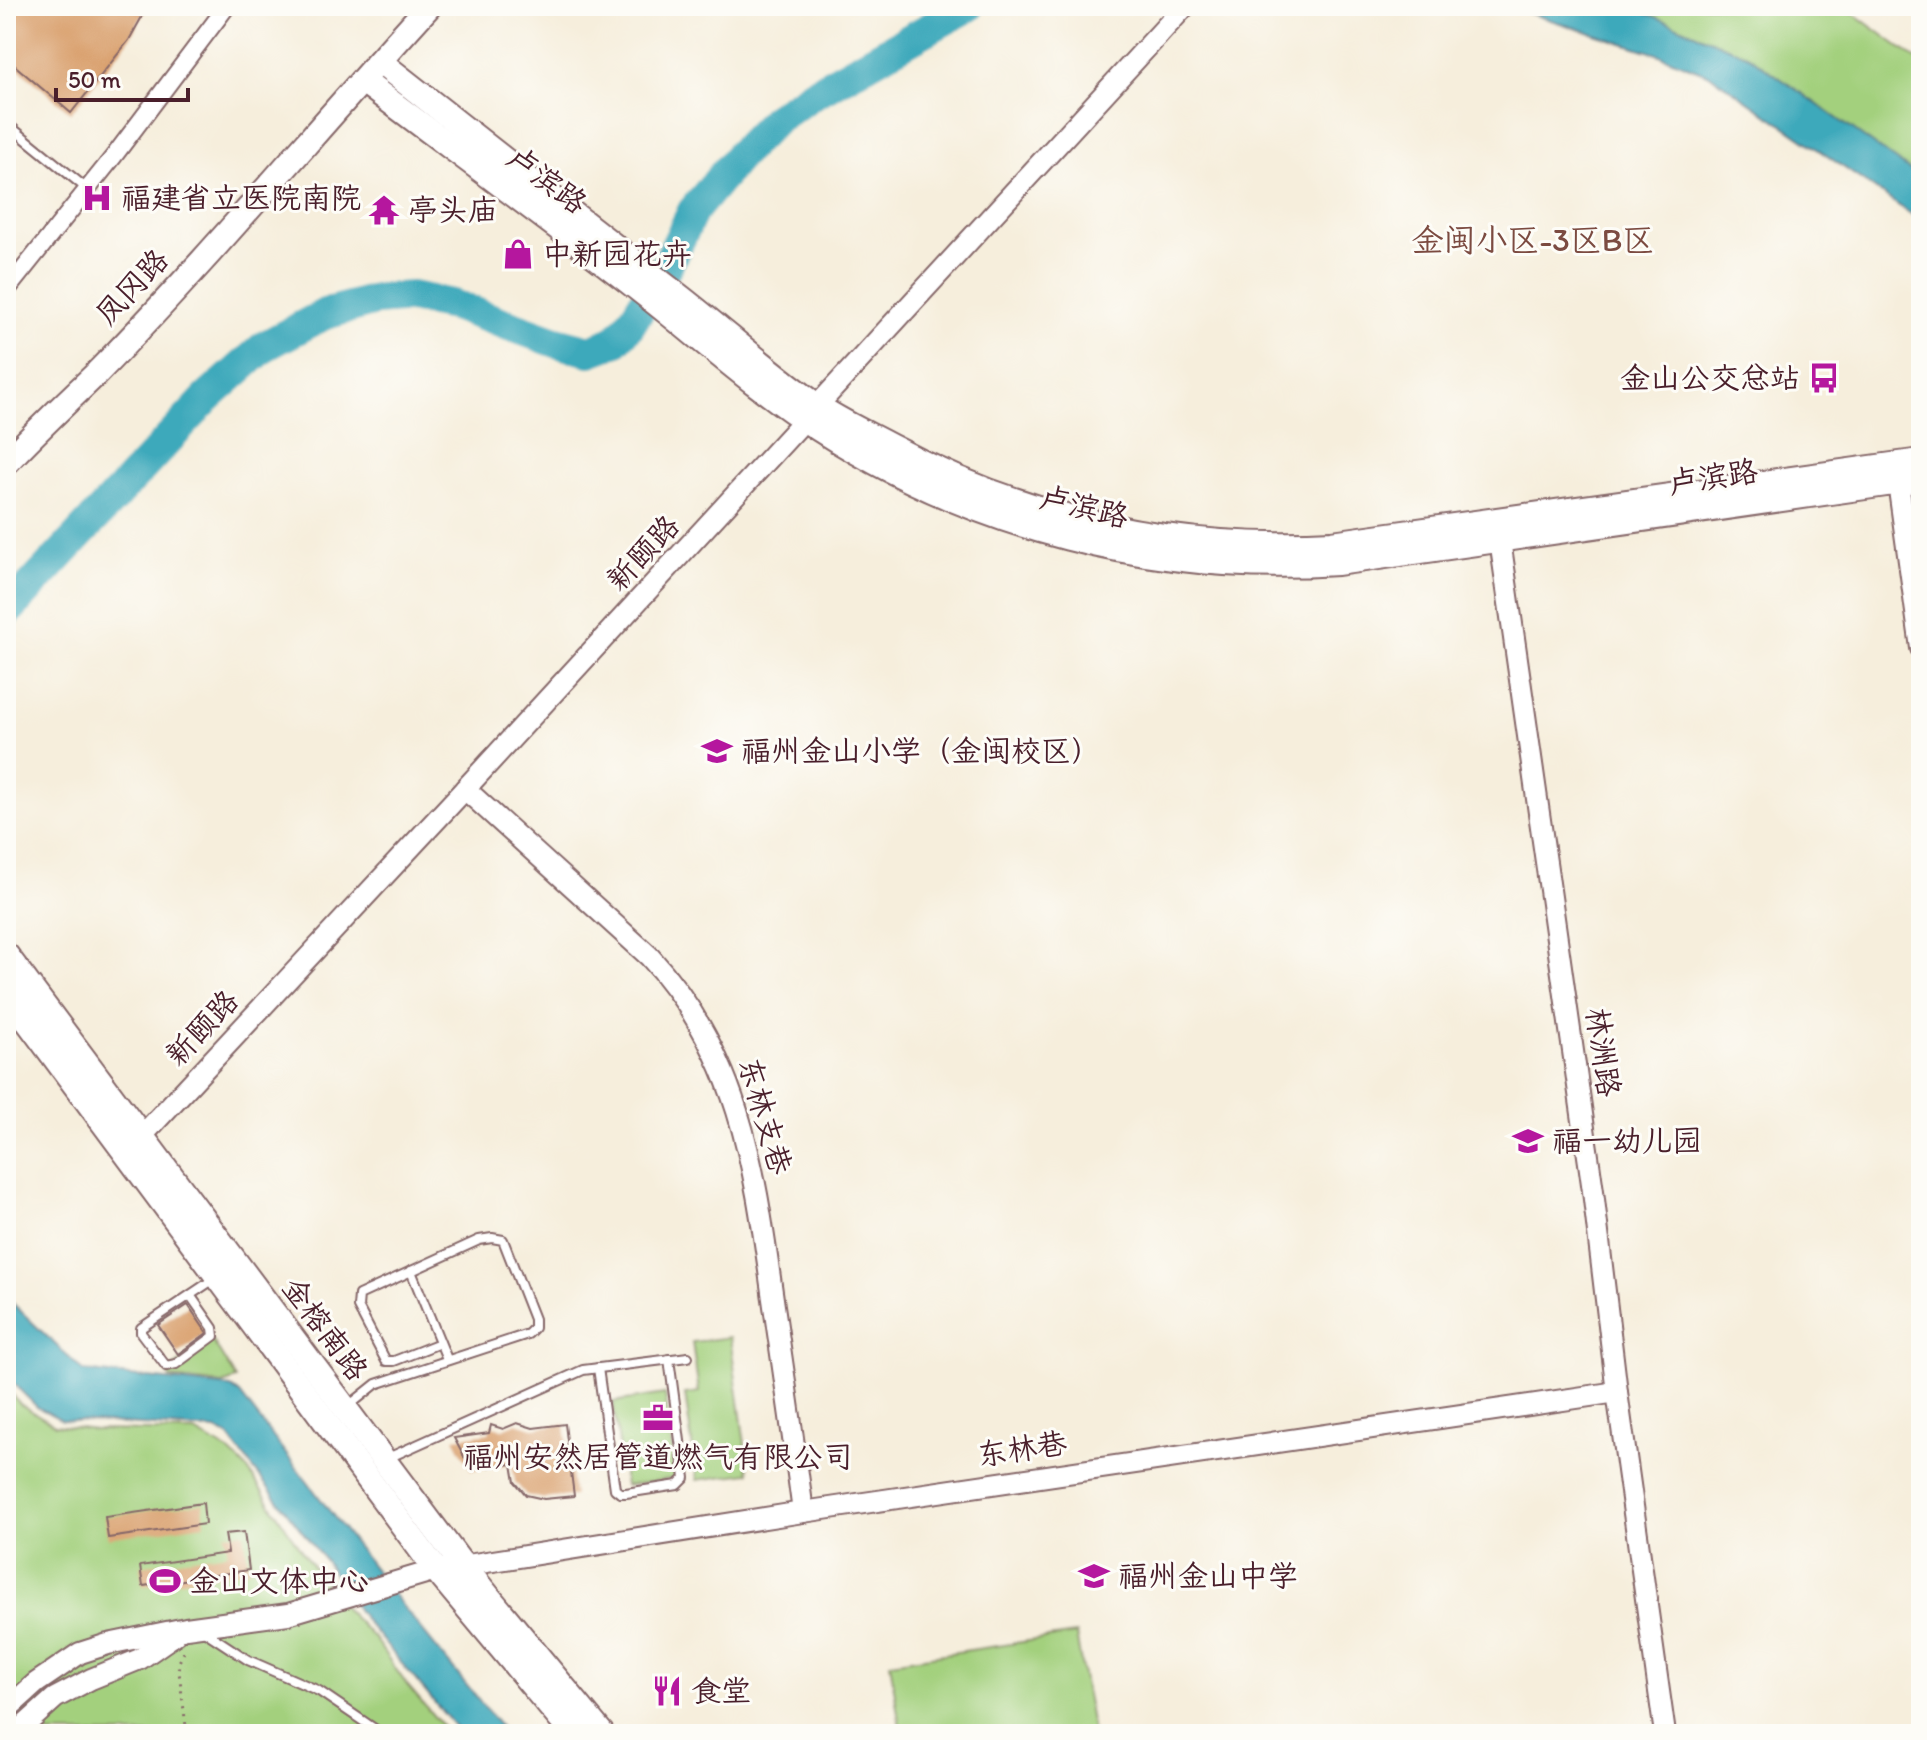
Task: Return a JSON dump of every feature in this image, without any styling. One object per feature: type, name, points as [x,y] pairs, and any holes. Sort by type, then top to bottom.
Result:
[{"type":"main road","name":"凤冈路","points":[[6,463],[96,373],[429,6]]},
{"type":"main road","points":[[380,62],[622,264]]},
{"type":"main road","name":"卢滨路","points":[[363,81],[622,264],[878,463],[959,502],[1007,520],[1112,549],[1214,563],[1337,563],[1499,531],[1905,475],[1921,461]]},
{"type":"main road","name":"金榕南路","points":[[6,955],[463,1566],[602,1734]]},
{"type":"main road","name":"金榕南路","points":[[6,992],[436,1570],[573,1734]]},
{"type":"street","points":[[6,291],[227,6]]},
{"type":"street","name":"新颐路","points":[[141,1137],[1185,6]]},
{"type":"street","points":[[1905,475],[1921,648]]},
{"type":"street","name":"林洲路","points":[[1499,531],[1593,1191],[1617,1392],[1665,1734]]},
{"type":"street","name":"东林支巷","points":[[465,789],[649,956],[700,1023],[723,1067],[738,1108],[752,1170],[803,1512]]},
{"type":"street","name":"东林巷","points":[[6,1710],[62,1663],[80,1653],[108,1644],[192,1627],[288,1614],[436,1570],[803,1512],[1617,1392]]},
{"type":"street","points":[[15,1734],[55,1698],[140,1659],[192,1627]]},
{"type":"lane","points":[[6,123],[87,189]]},
{"type":"lane","points":[[345,1408],[376,1384],[528,1334],[534,1328],[534,1319],[503,1240],[479,1240],[359,1295],[358,1307],[386,1361],[402,1359],[440,1343]]},
{"type":"lane","points":[[411,1271],[447,1359]]},
{"type":"lane","points":[[190,1295],[213,1328],[214,1336],[176,1364],[166,1366],[141,1333],[141,1328],[217,1276]]},
{"type":"lane","points":[[384,1460],[583,1370],[688,1357]]},
{"type":"lane","points":[[598,1368],[615,1489],[626,1493],[678,1485],[685,1478],[669,1359]]},
{"type":"lane","points":[[192,1627],[248,1660],[319,1691],[382,1734]]},
{"type":"path","points":[[187,1734],[178,1664],[192,1627]]},
{"type":"green space","points":[[1615,6],[1843,6],[1921,63],[1921,185]]},
{"type":"green space","points":[[730,1337],[749,1473],[697,1480],[685,1394],[699,1392],[692,1342]]},
{"type":"green space","points":[[212,1340],[236,1379],[223,1384],[170,1378],[168,1374],[171,1369]]},
{"type":"green space","name":"金山文体中心","points":[[6,1387],[20,1404],[55,1425],[96,1430],[195,1432],[231,1453],[248,1470],[345,1609],[373,1637],[407,1685],[449,1734],[6,1734]]},
{"type":"green space","points":[[665,1394],[676,1478],[625,1486],[613,1402]]},
{"type":"green space","points":[[1076,1634],[1093,1734],[901,1734],[890,1662]]},
{"type":"water","points":[[1507,6],[1630,6],[1749,56],[1921,178],[1921,221],[1712,76],[1660,55]]},
{"type":"water","points":[[6,1297],[83,1371],[231,1387],[240,1394],[404,1608],[506,1734],[461,1734],[360,1614],[326,1562],[228,1436],[216,1430],[62,1420],[37,1407],[6,1376]]},
{"type":"building","points":[[6,6],[148,6],[129,40],[71,113],[6,58]]},
{"type":"building","points":[[188,1305],[207,1333],[178,1354],[158,1325]]},
{"type":"building","points":[[517,1423],[533,1428],[565,1424],[574,1496],[544,1499],[526,1495],[515,1482],[512,1464],[471,1470],[454,1438],[489,1433],[491,1425],[503,1429]]},
{"type":"building","points":[[203,1503],[205,1524],[108,1538],[105,1517]]},
{"type":"building","points":[[244,1532],[249,1570],[143,1586],[140,1566],[228,1553],[225,1534]]},
{"type":"waterway","points":[[6,613],[207,398],[265,346],[325,314],[375,300],[411,297],[453,305],[590,351],[614,342],[629,326],[667,265],[693,211],[775,119],[816,92],[969,6]]},
{"type":"place","name":"福建省立医院南院","points":[[97,198]]},
{"type":"place","name":"亭头庙","points":[[384,210]]},
{"type":"place","name":"中新园花卉","points":[[518,254]]},
{"type":"place","name":"金山公交总站","points":[[1824,378]]},
{"type":"place","name":"福州金山小学（金闽校区）","points":[[717,751]]},
{"type":"place","name":"福一幼儿园","points":[[1528,1141]]},
{"type":"place","name":"福州安然居管道燃气有限公司","points":[[658,1418]]},
{"type":"place","name":"福州金山中学","points":[[1094,1576]]},
{"type":"place","name":"金山文体中心","points":[[165,1581]]},
{"type":"place","name":"食堂","points":[[667,1691]]},
{"type":"district","name":"金闽小区-3区B区","points":[[1533,240]]}]
